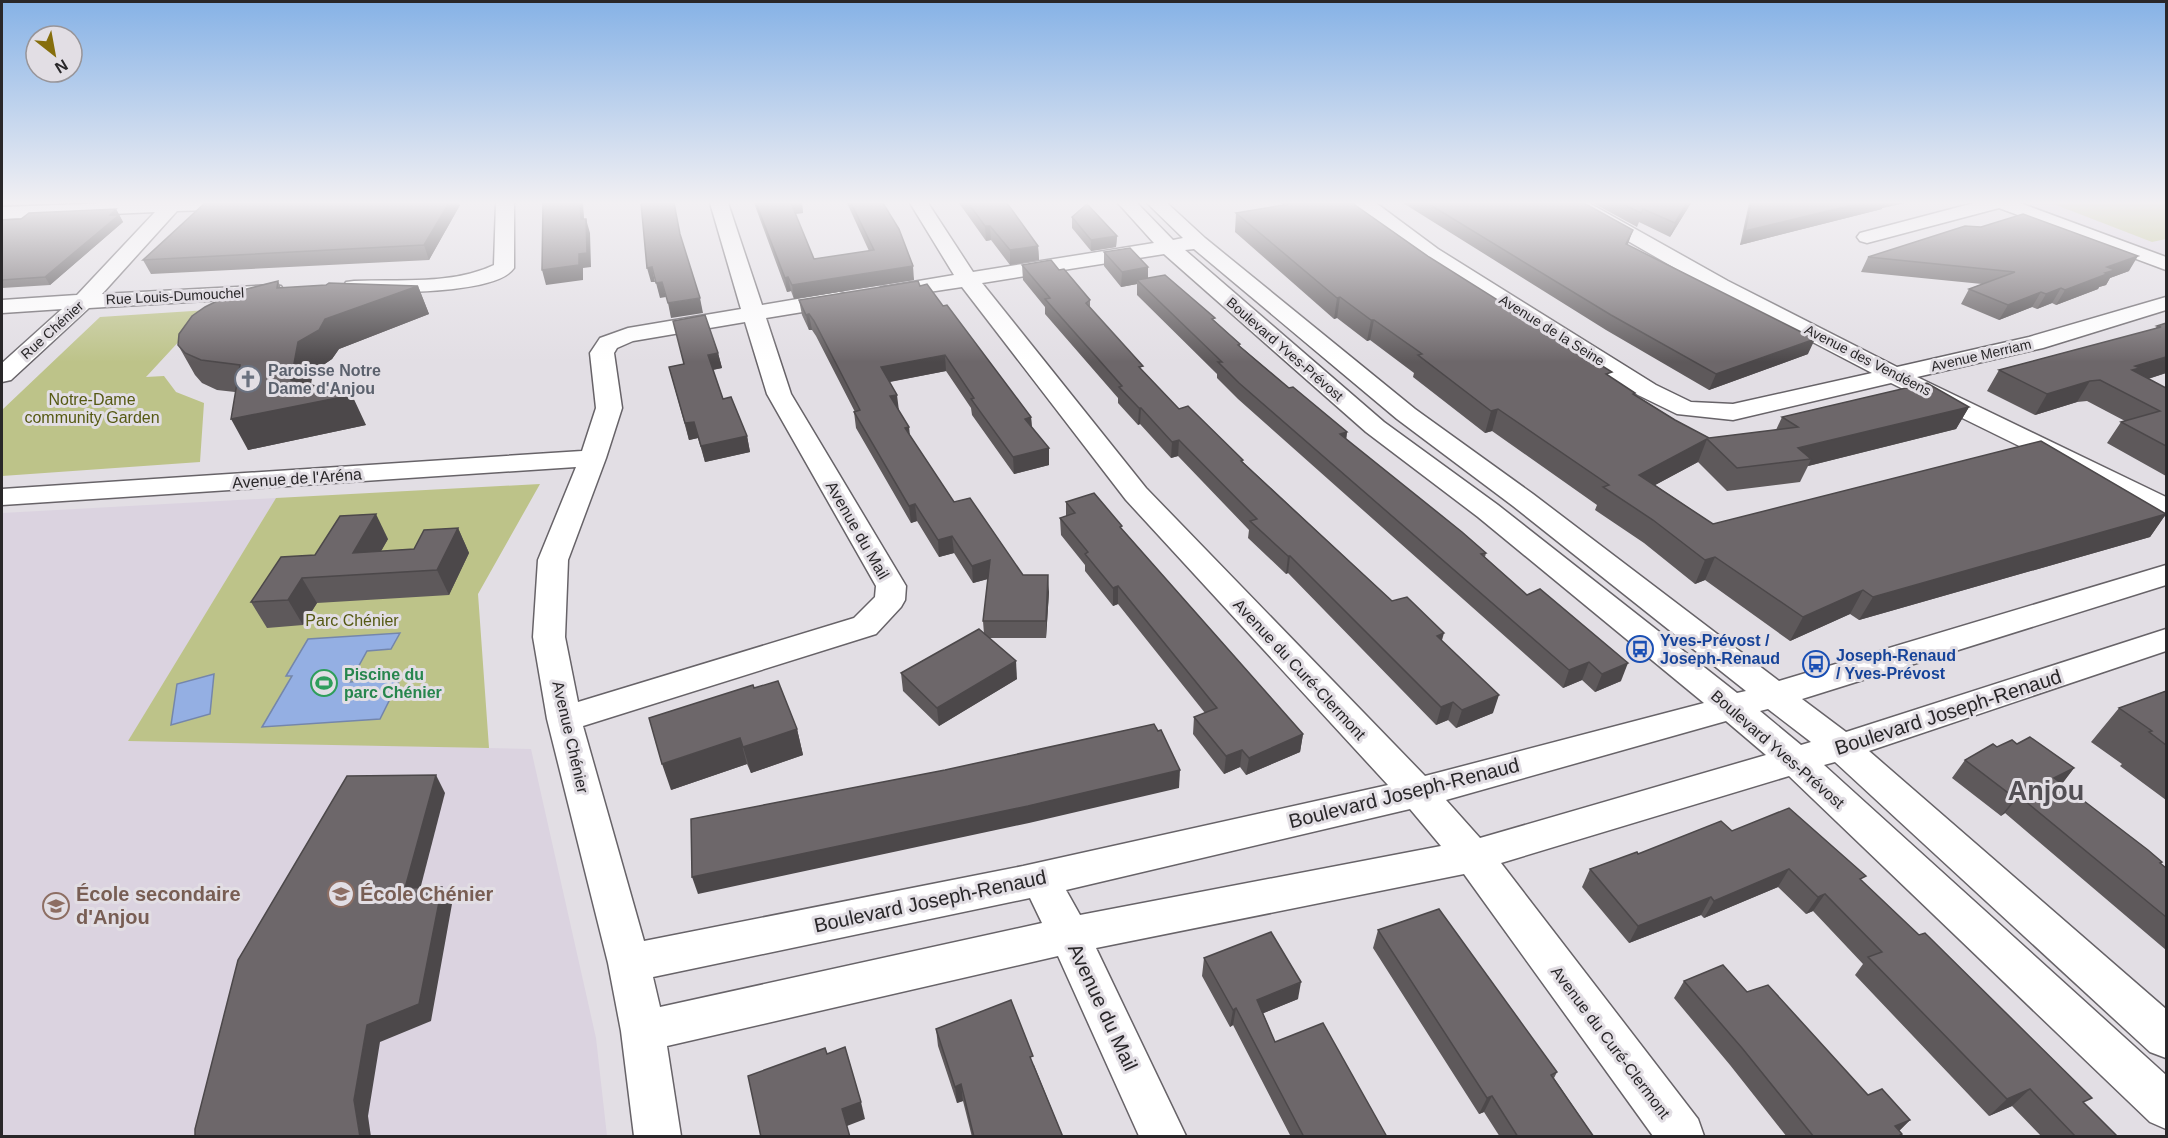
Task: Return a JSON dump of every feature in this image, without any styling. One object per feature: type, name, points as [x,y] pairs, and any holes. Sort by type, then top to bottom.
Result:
[{"type":"street","name":"Rue Chénier","points":[[2,375],[12,357],[84,301],[125,256]]},
{"type":"street","points":[[333,288],[464,281],[492,276],[504,268],[504,256]]},
{"type":"street","name":"Avenue du Mail","points":[[564,720],[864,626],[890,600],[891,586],[779,394],[737,256]]},
{"type":"street","name":"Avenue du Curé-Clermont","points":[[953,256],[968,279],[1136,494],[1417,792],[1473,856],[1681,1137]]},
{"type":"street","points":[[755,312],[1113,256]]},
{"type":"street","name":"Boulevard Yves-Prévost","points":[[1195,256],[1366,419],[1488,511],[1733,707],[1796,761],[2166,1106]]},
{"type":"street","name":"Boulevard Yves-Prévost","points":[[1198,256],[1523,500],[1841,747],[2166,1037]]},
{"type":"street","name":"Avenue de la Seine","points":[[1436,256],[1647,390],[1686,409]]},
{"type":"street","name":"Avenue des Vendéens","points":[[1667,256],[1894,375],[2166,507]]},
{"type":"street","points":[[2145,256],[2166,264]]},
{"type":"street","name":"Rue Louis-Dumouchel","points":[[2,306],[298,290]]},
{"type":"street","name":"Avenue Merriam","points":[[1686,409],[1733,412],[1784,402],[2036,343],[2166,303]]},
{"type":"street","name":"Avenue Chénier","points":[[657,1137],[643,1031],[629,963],[564,720],[549,637],[553,560],[593,458],[609,408],[602,353],[608,343],[628,335],[755,312]]},
{"type":"street","points":[[1366,419],[1400,409]]},
{"type":"street","name":"Avenue de l'Aréna","points":[[2,497],[593,458]]},
{"type":"street","name":"Boulevard Joseph-Renaud","points":[[629,963],[1040,879],[1417,792],[1775,696],[2166,575]]},
{"type":"street","name":"Boulevard Joseph-Renaud","points":[[643,1031],[1069,935],[1473,856],[1841,747],[2166,640]]},
{"type":"street","name":"Avenue du Mail","points":[[1040,879],[1069,935],[1163,1137]]},
{"type":"shaded area","points":[[2145,256],[2166,256],[2166,264]]},
{"type":"shaded area","name":"École Chénier","points":[[276,498],[129,740],[531,749],[596,1038],[607,1136],[2,1136],[2,513]]},
{"type":"green space","name":"Notre-Dame community Garden","points":[[208,310],[146,377],[164,376],[176,392],[204,403],[200,462],[2,476],[2,410],[100,317]]},
{"type":"green space","name":"Parc Chénier","points":[[540,484],[478,594],[489,748],[128,741],[276,498]]},
{"type":"water","points":[[400,633],[391,649],[367,651],[350,682],[400,679],[380,719],[262,727],[292,676],[286,676],[308,639]]},
{"type":"water","points":[[214,674],[210,714],[171,725],[177,684]]},
{"type":"building","points":[[2,256],[70,256],[45,277],[2,280]]},
{"type":"building","points":[[147,256],[216,256],[143,260]]},
{"type":"building","points":[[542,256],[579,256],[579,265],[542,270]]},
{"type":"building","points":[[646,256],[687,256],[700,298],[668,303],[662,282],[656,283],[652,267],[647,268]]},
{"type":"building","points":[[777,256],[813,256],[814,259],[833,256],[909,256],[913,266],[792,285],[788,277],[785,278]]},
{"type":"building","points":[[1108,256],[1138,256],[1148,267],[1122,272]]},
{"type":"building","points":[[1287,256],[1428,256],[1612,372],[1606,374],[1635,393],[1633,394],[1709,438],[1798,427],[1782,417],[1927,383],[1969,407],[1798,448],[1811,459],[1737,468],[1707,439],[1639,475],[1713,524],[2041,441],[2166,514],[1873,597],[1863,590],[1803,617],[1715,557],[1705,560],[1653,520],[1603,487],[1609,485],[1498,409],[1491,411],[1418,355],[1422,354],[1340,297],[1337,298]]},
{"type":"building","points":[[1514,256],[1650,256],[1815,339],[1716,374],[1611,315]]},
{"type":"building","points":[[2138,256],[2107,267],[2115,270],[2105,273],[2107,274],[2065,290],[2061,288],[2046,294],[2041,292],[2008,305],[1969,289],[2015,272],[1868,257]]},
{"type":"building","points":[[1051,260],[1059,270],[1064,269],[1090,300],[1086,303],[1143,366],[1139,367],[1179,409],[1188,406],[1243,460],[1241,461],[1392,601],[1407,597],[1444,633],[1437,636],[1499,695],[1462,710],[1453,702],[1441,707],[1290,556],[1250,521],[1257,519],[1179,440],[1172,442],[1119,387],[1122,386],[1045,299],[1050,298],[1022,265]]},
{"type":"building","points":[[1165,275],[1215,318],[1212,319],[1240,344],[1238,345],[1347,432],[1340,434],[1486,553],[1481,554],[1527,595],[1540,589],[1628,663],[1602,674],[1589,662],[1569,670],[1239,383],[1218,362],[1222,362],[1137,280]]},
{"type":"building","points":[[278,281],[277,288],[329,283],[418,286],[325,319],[319,330],[298,342],[291,380],[352,395],[231,419],[240,365],[201,360],[185,353],[178,345],[179,334],[192,316],[205,307],[235,292]]},
{"type":"building","points":[[918,281],[920,286],[927,284],[943,306],[947,305],[1031,417],[1025,419],[1049,448],[1013,457],[971,399],[974,398],[945,355],[881,367],[897,395],[890,396],[909,427],[905,428],[954,502],[970,498],[1023,575],[1048,575],[1046,621],[983,621],[990,560],[972,566],[952,536],[938,540],[915,504],[909,506],[854,412],[860,410],[814,321],[809,314],[806,315],[799,300]]},
{"type":"building","points":[[705,315],[718,353],[708,355],[723,399],[731,397],[747,436],[701,446],[694,422],[685,423],[669,367],[684,364],[673,321]]},
{"type":"building","points":[[2166,323],[2166,357],[2135,366],[2140,368],[2132,370],[2166,388],[2166,446],[2121,422],[2160,411],[2100,380],[2047,394],[1999,370],[2161,327],[2157,326]]},
{"type":"building","points":[[1094,493],[1122,526],[1120,527],[1303,734],[1249,758],[1242,750],[1226,756],[1194,717],[1217,708],[1118,586],[1113,588],[1060,518],[1075,513],[1066,502]]},
{"type":"building","points":[[376,514],[353,553],[414,549],[424,530],[458,528],[437,570],[302,578],[288,600],[251,602],[281,557],[315,555],[340,516]]},
{"type":"building","points":[[979,629],[1016,661],[937,708],[901,673]]},
{"type":"building","points":[[778,681],[797,729],[743,747],[740,738],[662,764],[649,718],[753,685],[754,688]]},
{"type":"building","points":[[2166,691],[2166,745],[2149,732],[2152,731],[2119,708]]},
{"type":"building","points":[[1154,724],[1158,731],[1161,730],[1180,770],[1028,806],[692,877],[691,819],[945,770]]},
{"type":"building","points":[[2030,737],[2074,768],[2054,778],[2162,862],[2160,863],[2166,868],[2166,917],[2019,796],[2015,798],[1965,760],[1993,744],[1997,747],[2012,740],[2017,744]]},
{"type":"building","points":[[436,775],[405,888],[442,887],[419,1004],[367,1025],[354,1100],[360,1137],[195,1137],[195,1129],[238,960],[347,776]]},
{"type":"building","points":[[1789,808],[1866,876],[1860,879],[1919,935],[1925,933],[2092,1098],[2083,1102],[2118,1137],[2076,1137],[2030,1089],[2007,1099],[1868,957],[1882,952],[1825,894],[1818,897],[1789,869],[1714,901],[1711,897],[1638,926],[1590,869],[1637,852],[1638,854],[1721,821],[1732,831]]},
{"type":"building","points":[[1439,909],[1557,1072],[1551,1075],[1594,1137],[1518,1137],[1492,1096],[1487,1098],[1378,930]]},
{"type":"building","points":[[1271,932],[1301,982],[1257,1000],[1275,1042],[1323,1023],[1387,1137],[1304,1137],[1236,1008],[1233,1010],[1204,958]]},
{"type":"building","points":[[1723,965],[1747,992],[1768,985],[1868,1095],[1882,1089],[1910,1120],[1895,1126],[1902,1134],[1897,1137],[1814,1137],[1684,981]]},
{"type":"building","points":[[1011,1000],[1033,1056],[1030,1057],[1063,1137],[974,1137],[961,1084],[955,1087],[936,1029]]},
{"type":"building","points":[[845,1047],[861,1102],[842,1109],[850,1137],[761,1137],[748,1076],[825,1048],[827,1054]]},
{"type":"place","name":"Paroisse Notre Dame d'Anjou","points":[[248,379]]},
{"type":"place","name":"Yves-Prévost / Joseph-Renaud","points":[[1640,649]]},
{"type":"place","name":"Joseph-Renaud / Yves-Prévost","points":[[1816,664]]},
{"type":"place","name":"Piscine du parc Chénier","points":[[324,683]]},
{"type":"place","name":"École Chénier","points":[[341,894]]},
{"type":"place","name":"École secondaire d'Anjou","points":[[56,906]]},
{"type":"district","name":"Anjou","points":[[2046,791]]}]
